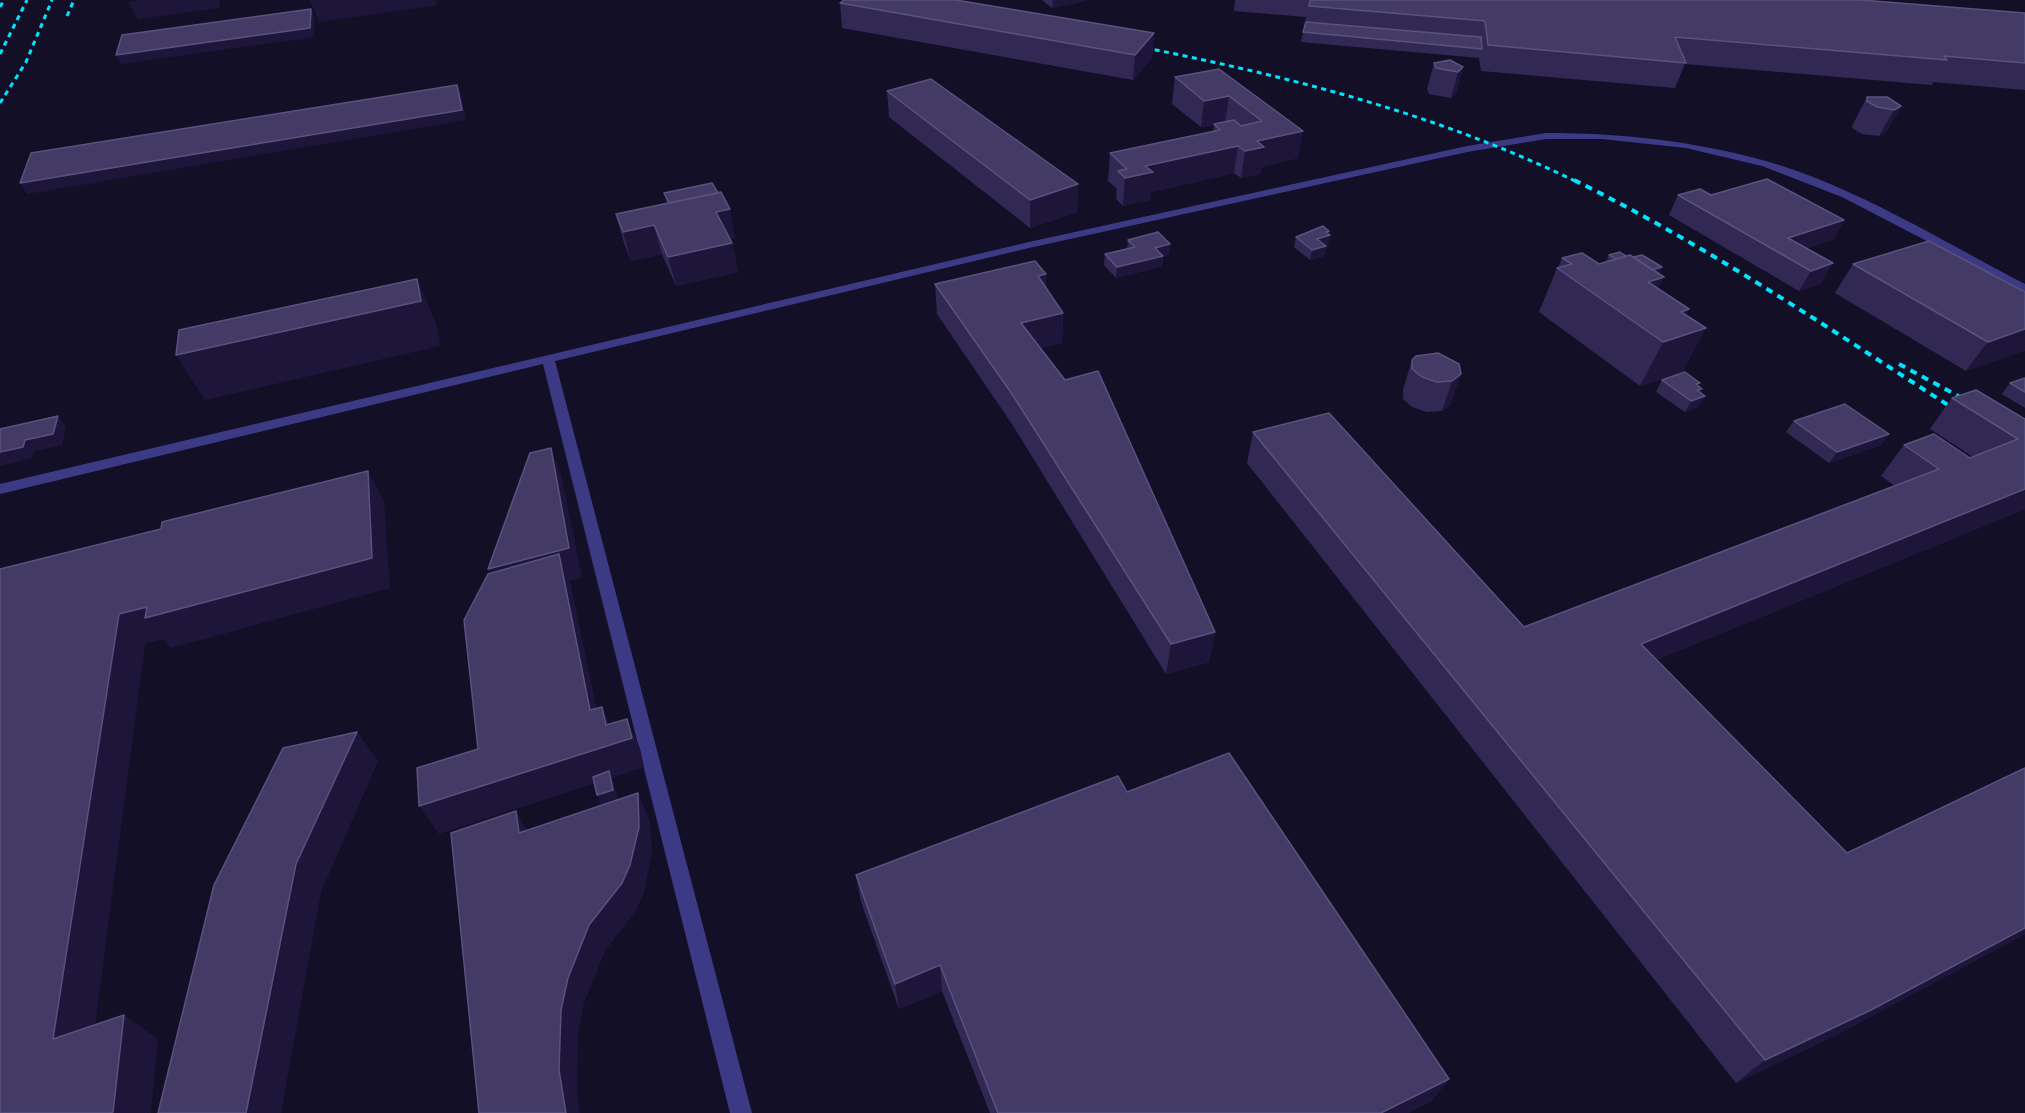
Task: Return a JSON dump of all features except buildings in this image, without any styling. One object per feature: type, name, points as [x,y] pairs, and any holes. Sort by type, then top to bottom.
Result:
[{"type":"lane","points":[[0,489],[1029,245],[1455,151],[1546,136],[1602,136],[1686,145],[1765,164],[1846,195],[2025,289]]},
{"type":"lane","points":[[548,360],[741,1113]]},
{"type":"railway","points":[[0,7],[4,0]]},
{"type":"railway","points":[[0,54],[27,0]]},
{"type":"railway","points":[[0,103],[26,62],[52,0]]},
{"type":"railway","points":[[67,16],[74,0]]},
{"type":"railway","points":[[1136,46],[1249,70],[1361,100],[1471,136],[1577,182]]},
{"type":"railway","points":[[1574,180],[1719,260],[1951,407]]},
{"type":"railway","points":[[1899,364],[1973,404]]}]
